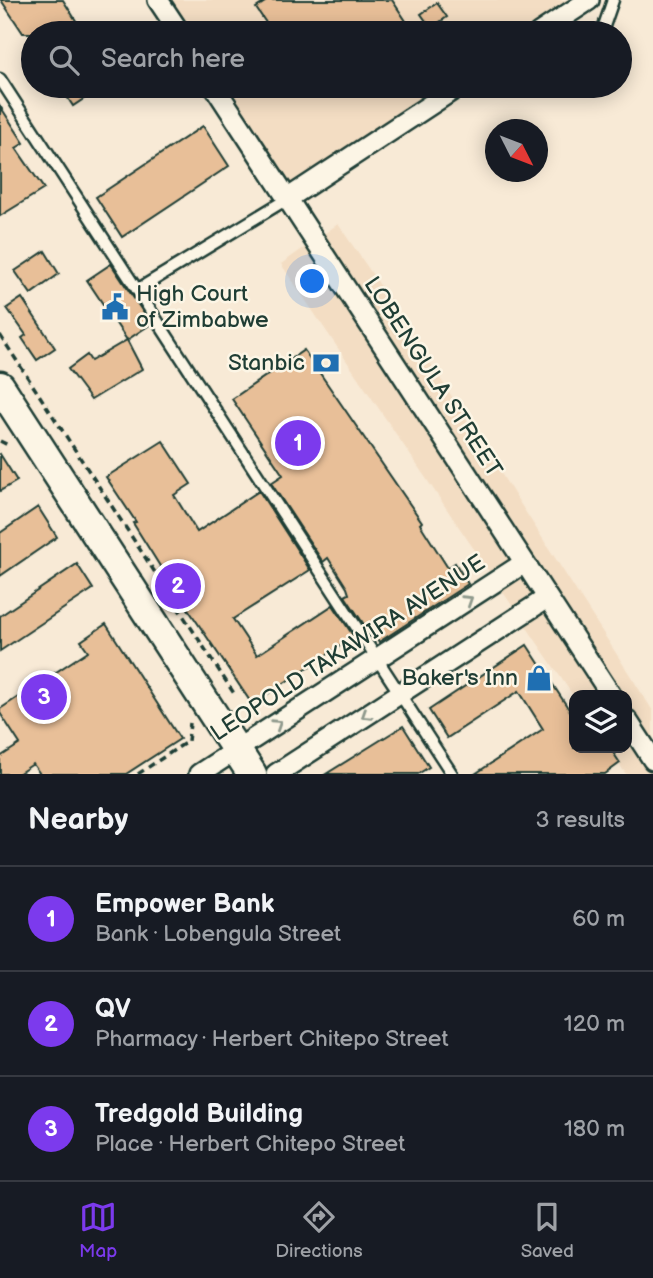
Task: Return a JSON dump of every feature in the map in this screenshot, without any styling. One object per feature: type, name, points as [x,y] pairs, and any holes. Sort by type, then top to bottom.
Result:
[{"type":"street","points":[[158,0],[172,21]]},
{"type":"street","points":[[557,21],[589,0]]},
{"type":"street","name":"LOBENGULA STREET","points":[[222,98],[608,690]]},
{"type":"street","points":[[287,199],[441,98]]},
{"type":"street","points":[[4,400],[252,774]]},
{"type":"street","name":"LEOPOLD TAKAWIRA AVENUE","points":[[199,774],[524,563]]},
{"type":"street","points":[[276,774],[547,598]]},
{"type":"street","points":[[632,728],[653,760]]},
{"type":"lane","points":[[606,21],[613,0]]},
{"type":"lane","points":[[0,79],[452,774]]},
{"type":"lane","points":[[137,290],[287,199]]},
{"type":"path","points":[[0,335],[235,695]]},
{"type":"path","points":[[138,774],[188,741],[191,724]]},
{"type":"shaded area","points":[[164,0],[582,0],[550,21],[178,21]]},
{"type":"shaded area","points":[[227,98],[433,98],[288,192]]},
{"type":"shaded area","points":[[338,224],[390,300],[653,711],[653,774],[626,774],[611,753],[632,753],[632,690],[569,690],[281,264]]},
{"type":"building","points":[[1,0],[63,0],[76,21],[21,21],[21,30]]},
{"type":"building","points":[[268,0],[392,0],[406,21],[265,21],[256,8]]},
{"type":"building","points":[[437,3],[447,17],[441,21],[426,21],[421,14]]},
{"type":"building","points":[[68,98],[85,98],[73,106]]},
{"type":"building","points":[[0,106],[24,143],[16,148],[44,189],[0,216]]},
{"type":"building","points":[[203,126],[229,166],[122,237],[96,197]]},
{"type":"building","points":[[45,251],[59,274],[31,294],[15,271]]},
{"type":"building","points":[[111,264],[151,324],[127,340],[87,280]]},
{"type":"building","points":[[22,298],[55,348],[37,360],[22,338],[26,335],[7,308]]},
{"type":"building","points":[[127,340],[142,369],[91,400],[68,369],[87,355],[91,361]]},
{"type":"building","points":[[304,350],[422,522],[420,524],[448,568],[455,563],[468,584],[379,642],[345,596],[349,594],[347,588],[328,558],[323,562],[271,483],[283,475],[232,399]]},
{"type":"building","points":[[163,441],[191,484],[174,495],[197,532],[259,491],[310,570],[233,619],[257,655],[333,605],[354,637],[252,704],[168,579],[133,523],[136,522],[106,477]]},
{"type":"building","points":[[0,454],[17,481],[0,491]]},
{"type":"building","points":[[38,507],[57,537],[0,576],[0,533]]},
{"type":"building","points":[[77,564],[93,589],[0,651],[0,616]]},
{"type":"building","points":[[106,624],[180,739],[126,774],[40,774],[33,764],[18,774],[0,774],[0,757],[20,744],[0,709],[88,651],[81,641]]},
{"type":"building","points":[[527,645],[569,709],[569,753],[613,753],[620,763],[605,774],[475,774],[543,729],[519,691],[447,738],[429,710]]},
{"type":"building","points":[[403,726],[429,767],[418,774],[326,774]]},
{"type":"place","name":"High Court of Zimbabwe","points":[[115,307]]},
{"type":"place","name":"Stanbic","points":[[326,363]]},
{"type":"place","name":"Empower Bank","points":[[298,443]]},
{"type":"place","name":"QV","points":[[178,586]]},
{"type":"place","name":"Baker's Inn","points":[[539,678]]},
{"type":"place","name":"Tredgold Building","points":[[44,697]]}]
